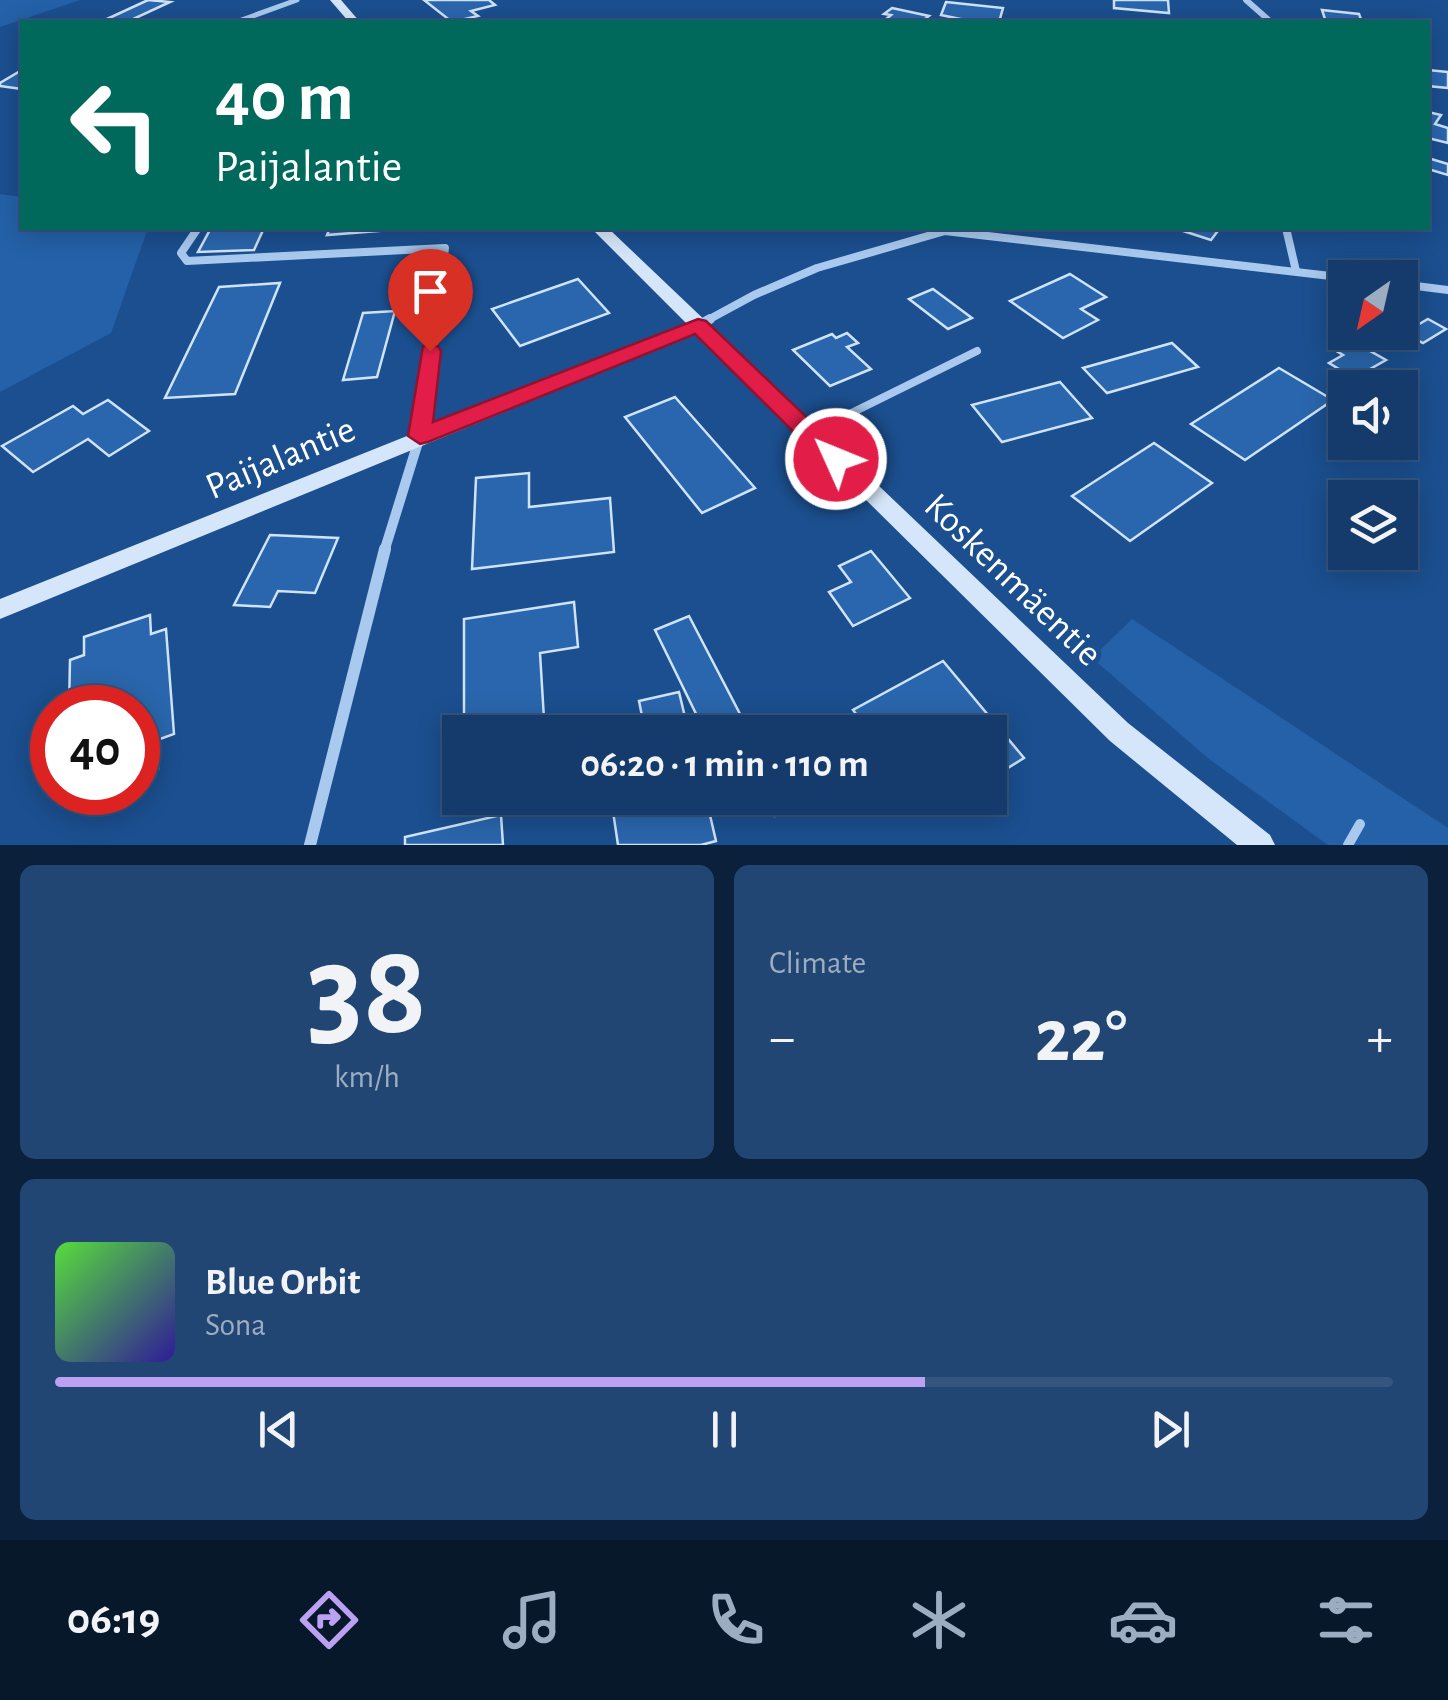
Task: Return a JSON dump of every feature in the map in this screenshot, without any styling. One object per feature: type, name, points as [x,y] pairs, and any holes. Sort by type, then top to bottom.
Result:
[{"type":"street","points":[[336,0],[353,20]]},
{"type":"street","points":[[1246,0],[1269,20]]},
{"type":"street","points":[[197,230],[182,253],[187,261],[445,248],[420,436],[391,526],[310,845]]},
{"type":"street","name":"Koskenmäentie","points":[[601,230],[1120,732],[1260,845]]},
{"type":"street","points":[[1286,230],[1296,271]]},
{"type":"street","points":[[698,326],[736,301],[904,240],[946,232],[1328,275]]},
{"type":"street","points":[[1418,286],[1448,290]]},
{"type":"street","name":"Paijalantie","points":[[0,609],[698,326]]},
{"type":"lane","points":[[241,20],[296,0]]},
{"type":"lane","points":[[810,434],[977,351]]},
{"type":"lane","points":[[1348,845],[1360,824]]},
{"type":"shaded area","points":[[0,0],[80,0],[20,20],[0,27]]},
{"type":"shaded area","points":[[0,194],[20,197],[20,230],[147,230],[111,333],[0,392]]},
{"type":"shaded area","points":[[1132,619],[1448,828],[1448,845],[1328,845],[1209,759],[1092,658]]},
{"type":"building","points":[[148,0],[170,2],[131,20],[107,19]]},
{"type":"building","points":[[424,0],[489,0],[495,5],[471,11],[478,16],[449,20]]},
{"type":"building","points":[[1114,0],[1168,0],[1169,13],[1114,8]]},
{"type":"building","points":[[946,2],[1003,8],[1000,20],[941,15]]},
{"type":"building","points":[[892,8],[929,16],[924,20],[885,20],[891,15],[884,14]]},
{"type":"building","points":[[1322,10],[1359,14],[1361,20],[1325,20]]},
{"type":"building","points":[[1430,70],[1448,72],[1448,88],[1430,86]]},
{"type":"building","points":[[20,71],[20,89],[0,83]]},
{"type":"building","points":[[1430,112],[1441,115],[1435,124],[1448,128],[1448,143],[1430,138]]},
{"type":"building","points":[[1430,159],[1448,164],[1448,175],[1430,170]]},
{"type":"building","points":[[210,230],[263,230],[254,250],[198,252]]},
{"type":"building","points":[[329,230],[391,230],[327,235]]},
{"type":"building","points":[[1180,230],[1218,230],[1211,240]]},
{"type":"building","points":[[1070,274],[1106,297],[1081,309],[1098,320],[1063,338],[1010,301]]},
{"type":"building","points":[[578,279],[609,313],[520,346],[492,309]]},
{"type":"building","points":[[280,283],[235,394],[165,398],[219,287]]},
{"type":"building","points":[[933,289],[972,318],[948,329],[909,299]]},
{"type":"building","points":[[395,311],[377,377],[343,380],[363,313]]},
{"type":"building","points":[[1428,319],[1446,329],[1423,343],[1418,340],[1418,325]]},
{"type":"building","points":[[847,333],[858,343],[847,347],[871,369],[830,386],[793,350],[832,334],[836,338]]},
{"type":"building","points":[[1172,343],[1198,367],[1107,393],[1083,368]]},
{"type":"building","points":[[1335,350],[1368,350],[1386,360],[1368,370],[1341,370],[1329,363],[1343,355]]},
{"type":"building","points":[[1279,368],[1328,397],[1328,403],[1245,460],[1191,424]]},
{"type":"building","points":[[1060,382],[1092,418],[1002,442],[972,405]]},
{"type":"building","points":[[675,397],[755,488],[702,513],[625,417]]},
{"type":"building","points":[[108,400],[149,431],[109,456],[88,439],[33,472],[2,446],[73,406],[83,414]]},
{"type":"building","points":[[1154,443],[1212,483],[1130,541],[1072,496]]},
{"type":"building","points":[[529,473],[529,507],[610,498],[614,552],[472,569],[476,478]]},
{"type":"building","points":[[270,535],[338,538],[315,593],[278,591],[270,607],[234,605]]},
{"type":"building","points":[[871,551],[910,598],[853,626],[829,592],[851,582],[839,566]]},
{"type":"building","points":[[574,602],[578,647],[540,653],[544,715],[464,715],[464,619]]},
{"type":"building","points":[[150,615],[151,634],[166,629],[174,734],[160,739],[160,685],[69,685],[70,660],[84,655],[84,637]]},
{"type":"building","points":[[689,616],[740,714],[697,715],[655,630]]},
{"type":"building","points":[[943,661],[988,715],[857,715],[853,710]]},
{"type":"building","points":[[679,692],[685,715],[642,715],[639,701]]},
{"type":"building","points":[[1007,738],[1024,758],[1007,768]]},
{"type":"building","points":[[501,815],[503,845],[405,845],[405,837]]},
{"type":"building","points":[[614,815],[710,815],[716,841],[701,845],[618,845]]},
{"type":"route","points":[[430,351],[420,436],[698,326],[836,459]]}]
